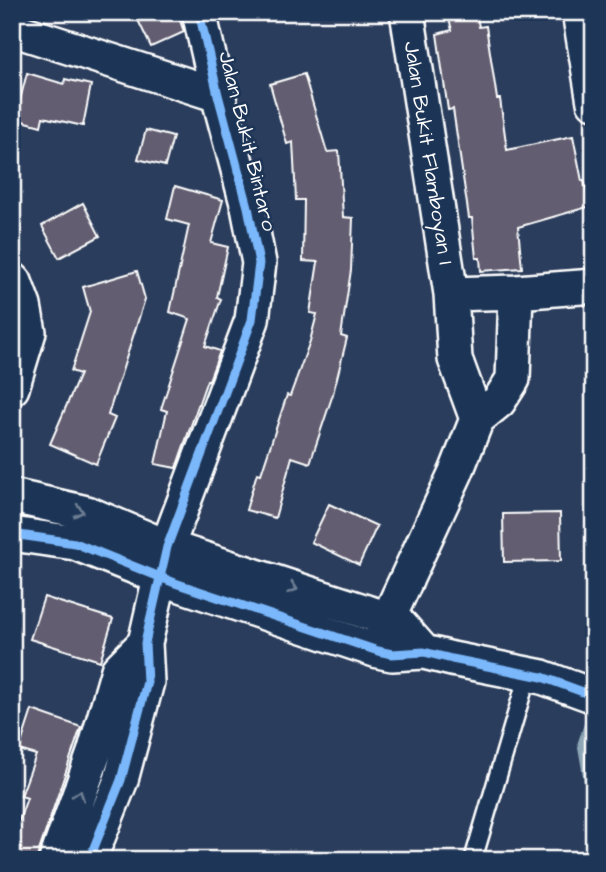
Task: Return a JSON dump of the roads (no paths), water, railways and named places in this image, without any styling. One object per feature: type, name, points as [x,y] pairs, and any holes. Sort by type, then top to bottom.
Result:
[{"type":"street","name":"Jalan Bukit Bintaro","points":[[89,860],[121,780],[147,682],[145,643],[168,547],[252,320],[259,263],[248,206],[199,12]]},
{"type":"street","name":"Jalan Bukit Flamboyan I","points":[[407,12],[451,294],[455,359],[477,419]]},
{"type":"street","points":[[579,12],[594,102]]},
{"type":"street","name":"Jalan Bukit Bintaro","points":[[12,29],[218,95]]},
{"type":"street","points":[[12,279],[24,306],[29,332],[12,388]]},
{"type":"street","points":[[451,294],[594,286]]},
{"type":"street","points":[[378,651],[388,619],[456,472],[477,419],[499,401],[513,379],[516,292]]},
{"type":"street","points":[[12,496],[87,513],[168,547],[378,651],[392,654],[424,652],[535,675],[594,696]]},
{"type":"street","points":[[12,534],[75,543],[168,547],[388,619],[401,626],[424,652]]},
{"type":"street","points":[[56,860],[94,753],[118,670],[145,643]]},
{"type":"street","points":[[97,737],[128,752]]},
{"type":"lane","points":[[472,860],[535,675]]},
{"type":"waterway","points":[[594,708],[582,744],[594,812]]}]
